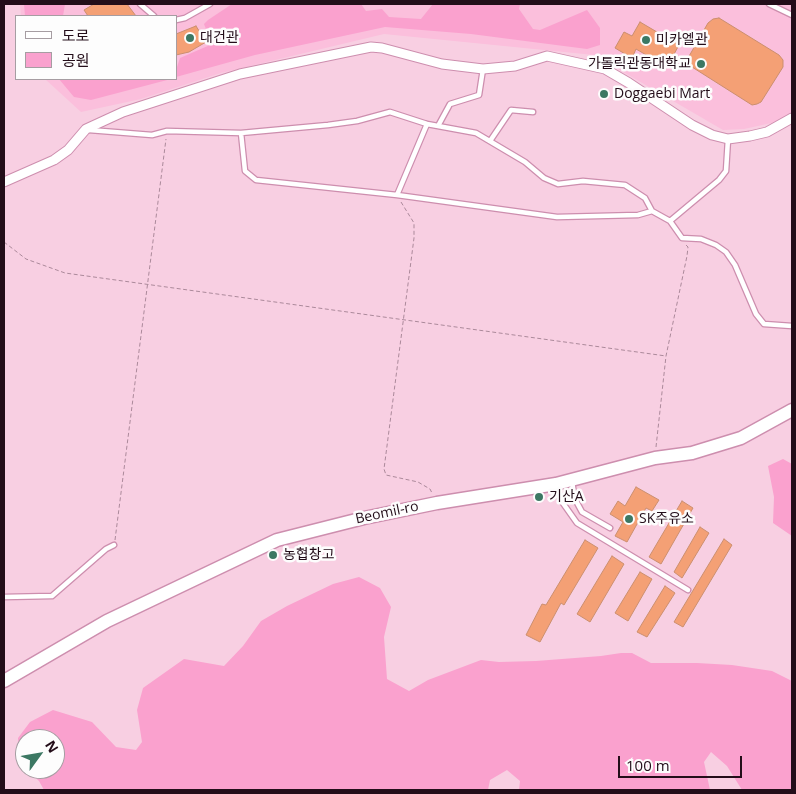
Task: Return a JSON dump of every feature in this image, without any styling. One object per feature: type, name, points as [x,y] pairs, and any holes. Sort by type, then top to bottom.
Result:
[{"type":"street","points":[[4,182],[54,160],[68,150],[86,129],[123,112],[240,74],[363,48],[382,48],[442,64],[483,70],[516,66],[547,56],[605,69],[692,124],[712,135],[728,139],[767,132],[792,118]]},
{"type":"street","name":"Beomil-ro","points":[[4,681],[107,621],[277,540],[364,518],[437,503],[572,481],[655,458],[718,447],[756,431],[792,410]]},
{"type":"lane","points":[[140,4],[153,15]]},
{"type":"lane","points":[[178,20],[185,18],[210,4]]},
{"type":"lane","points":[[769,4],[792,15]]},
{"type":"lane","points":[[438,126],[450,104],[478,95],[483,70]]},
{"type":"lane","points":[[490,141],[511,110],[533,112]]},
{"type":"lane","points":[[86,129],[152,134],[167,131],[240,133],[328,125],[356,121],[390,112],[427,124],[476,133],[525,162],[544,178],[558,184],[583,181],[625,185],[645,198],[652,211],[670,221],[682,238],[701,239],[716,245],[726,252],[734,265],[756,314],[764,324],[792,326]]},
{"type":"lane","points":[[397,195],[427,124]]},
{"type":"lane","points":[[240,133],[245,171],[256,180],[397,195],[558,217],[638,215],[652,211]]},
{"type":"lane","points":[[670,221],[726,172],[728,139]]},
{"type":"lane","points":[[572,481],[575,499],[582,512],[610,528]]},
{"type":"lane","points":[[556,484],[560,499],[577,523],[688,590]]},
{"type":"lane","points":[[4,597],[52,596],[106,549],[114,546]]},
{"type":"path","points":[[114,546],[167,131]]},
{"type":"path","points":[[397,195],[414,223],[414,238],[384,469],[386,475],[418,482],[430,489],[437,503]]},
{"type":"path","points":[[655,458],[666,356],[687,256],[688,247],[682,238]]},
{"type":"path","points":[[4,242],[26,259],[65,273],[666,356]]},
{"type":"shaded area","name":"가톨릭관동대학교","points":[[20,4],[792,4],[792,112],[776,122],[744,129],[723,130],[594,55],[384,34],[221,73],[141,99],[81,112],[46,80],[178,80],[178,15],[21,15]]},
{"type":"green space","points":[[24,4],[65,4],[63,15],[25,15]]},
{"type":"green space","points":[[232,4],[361,4],[366,11],[382,9],[389,17],[421,19],[433,4],[520,4],[519,9],[533,29],[540,30],[587,10],[600,28],[600,45],[587,49],[471,34],[385,27],[255,55],[178,76],[180,58],[210,45],[210,39],[204,24]]},
{"type":"green space","points":[[60,80],[167,80],[91,100],[74,97]]},
{"type":"green space","points":[[783,459],[792,464],[792,536],[773,523],[774,497],[768,466]]},
{"type":"green space","points":[[359,577],[380,588],[391,607],[384,637],[387,679],[409,691],[428,680],[481,660],[499,662],[536,661],[632,653],[651,663],[732,665],[772,671],[792,681],[792,790],[742,790],[727,766],[711,752],[704,762],[710,790],[519,790],[520,781],[507,770],[490,780],[488,790],[44,790],[37,779],[65,779],[65,729],[25,729],[30,722],[53,710],[92,722],[116,747],[136,750],[142,742],[137,710],[143,688],[184,659],[224,666],[243,646],[261,621],[333,584]]},
{"type":"building","points":[[94,4],[127,4],[135,15],[87,15],[84,10]]},
{"type":"building","points":[[719,18],[779,55],[783,60],[783,67],[761,102],[757,104],[752,105],[688,63],[688,58],[708,23],[713,19]]},
{"type":"building","name":"미카엘관","points":[[640,22],[679,45],[667,67],[636,49],[632,58],[615,48],[624,32],[632,36]]},
{"type":"building","name":"대건관","points":[[196,26],[206,42],[189,52],[178,55],[178,33]]},
{"type":"building","points":[[636,487],[659,500],[652,511],[646,508],[627,542],[615,536],[623,522],[610,514],[618,501],[625,506]]},
{"type":"building","points":[[682,501],[693,508],[661,564],[649,557]]},
{"type":"building","points":[[700,527],[709,533],[682,578],[674,572]]},
{"type":"building","points":[[724,539],[732,545],[683,627],[674,622]]},
{"type":"building","points":[[585,540],[598,548],[564,605],[561,603],[540,642],[526,635],[542,604],[546,605]]},
{"type":"building","points":[[612,556],[624,564],[590,622],[577,614]]},
{"type":"building","points":[[640,572],[652,579],[628,621],[615,613]]},
{"type":"building","points":[[665,586],[675,593],[647,637],[637,632]]},
{"type":"place","name":"대건관","points":[[190,38]]},
{"type":"place","name":"미카엘관","points":[[646,40]]},
{"type":"place","name":"가톨릭관동대학교","points":[[701,64]]},
{"type":"place","name":"Doggaebi Mart","points":[[604,94]]},
{"type":"place","name":"기산A","points":[[539,497]]},
{"type":"place","name":"SK주유소","points":[[629,519]]},
{"type":"place","name":"농협창고","points":[[273,555]]}]
